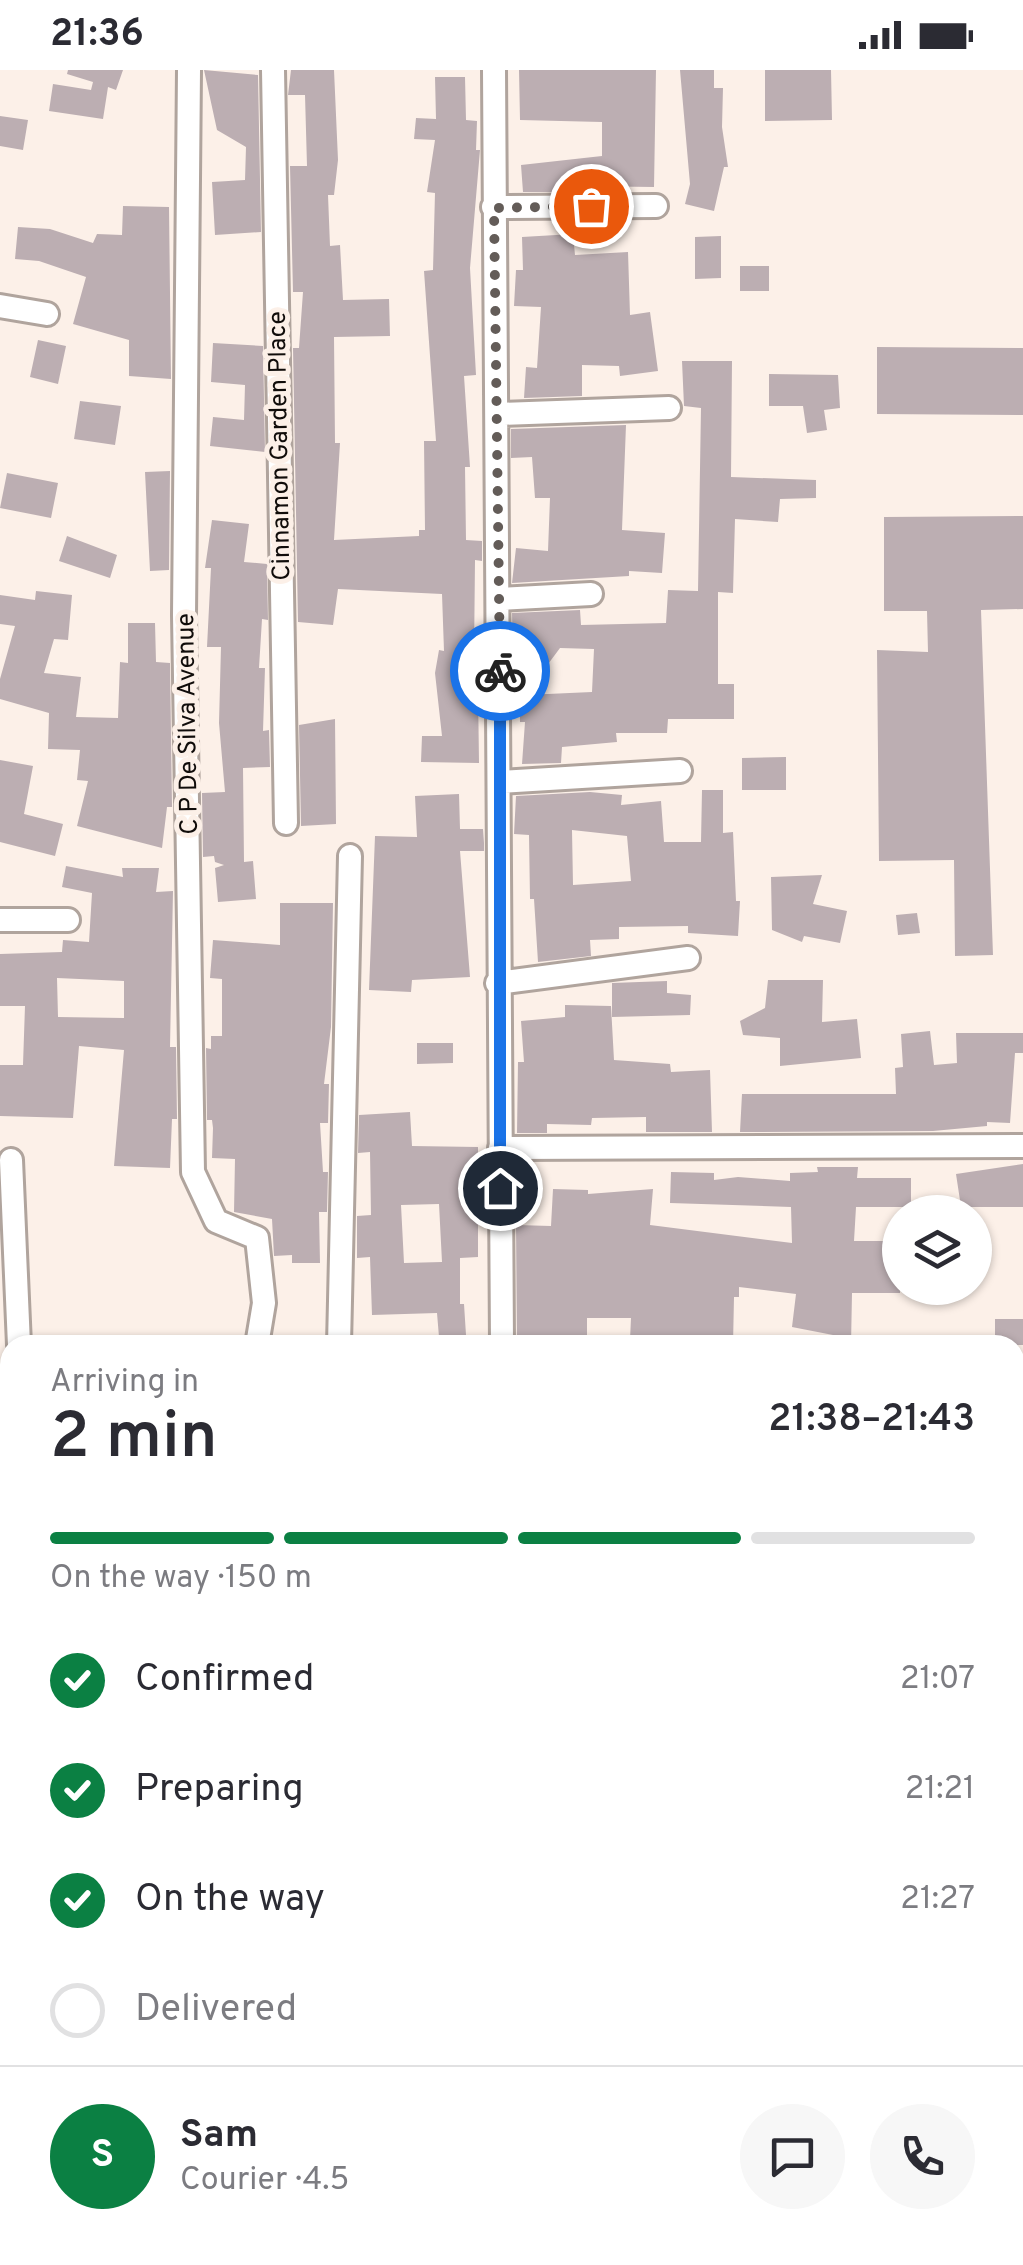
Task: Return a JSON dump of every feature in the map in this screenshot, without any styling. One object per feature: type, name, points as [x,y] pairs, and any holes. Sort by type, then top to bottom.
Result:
[{"type":"street","name":"C P De Silva Avenue","points":[[189,70],[184,615],[192,1172],[216,1221],[257,1238],[264,1302],[259,1335]]},
{"type":"street","name":"Cinnamon Garden Place","points":[[274,70],[286,823]]},
{"type":"street","points":[[494,70],[502,1335]]},
{"type":"street","points":[[494,208],[656,206]]},
{"type":"street","points":[[0,306],[47,314]]},
{"type":"street","points":[[498,414],[669,408]]},
{"type":"street","points":[[500,599],[591,594]]},
{"type":"street","points":[[500,782],[680,771]]},
{"type":"street","points":[[339,1335],[350,856]]},
{"type":"street","points":[[0,920],[68,920]]},
{"type":"street","points":[[497,983],[688,958]]},
{"type":"street","points":[[500,1148],[1023,1146]]},
{"type":"street","points":[[11,1160],[19,1335]]},
{"type":"building","points":[[68,70],[123,70],[116,90],[108,87],[103,119],[49,111],[53,84],[91,90],[93,82],[67,74]]},
{"type":"building","points":[[204,70],[258,75],[261,232],[215,235],[212,182],[245,180],[246,147],[217,130]]},
{"type":"building","points":[[291,70],[334,70],[338,160],[334,195],[328,195],[330,246],[340,245],[343,300],[389,299],[390,336],[334,337],[335,443],[340,443],[334,540],[419,536],[419,530],[425,530],[424,441],[436,441],[424,271],[433,270],[435,193],[427,192],[435,140],[414,139],[416,118],[436,119],[435,77],[465,77],[466,120],[477,121],[476,150],[480,150],[470,268],[476,375],[464,376],[470,467],[465,467],[466,540],[482,541],[482,561],[475,560],[474,656],[468,691],[478,690],[479,763],[421,762],[422,736],[442,736],[435,673],[439,650],[444,651],[442,594],[338,589],[333,625],[298,622],[293,348],[299,348],[303,292],[293,292],[290,166],[307,166],[305,95],[288,95]]},
{"type":"building","points":[[519,70],[656,70],[654,187],[575,186],[575,192],[523,192],[521,165],[602,156],[602,122],[520,120]]},
{"type":"building","points":[[680,70],[714,70],[714,88],[723,88],[722,127],[728,167],[724,167],[714,211],[685,204],[690,184]]},
{"type":"building","points":[[765,70],[831,70],[832,120],[765,121]]},
{"type":"building","points":[[0,116],[28,120],[23,150],[0,146]]},
{"type":"building","points":[[123,206],[169,207],[171,379],[129,376],[129,340],[73,324],[86,277],[39,261],[15,259],[18,227],[50,229],[93,243],[97,234],[122,235]]},
{"type":"building","points":[[573,234],[575,255],[628,252],[630,315],[650,312],[658,371],[620,376],[619,366],[582,365],[582,396],[524,398],[526,367],[537,368],[541,307],[514,306],[516,270],[523,270],[522,237]]},
{"type":"building","points":[[721,236],[721,278],[695,279],[695,237]]},
{"type":"building","points":[[740,266],[769,266],[769,291],[740,291]]},
{"type":"building","points":[[38,340],[66,346],[58,384],[30,377]]},
{"type":"building","points":[[213,343],[263,346],[265,452],[210,446],[213,417],[244,420],[245,385],[211,382]]},
{"type":"building","points":[[877,347],[1023,348],[1023,415],[877,414]]},
{"type":"building","points":[[682,361],[732,361],[731,477],[816,480],[816,498],[780,499],[778,522],[735,519],[733,593],[718,592],[718,684],[734,684],[734,719],[668,719],[667,733],[616,733],[617,742],[562,747],[561,763],[522,764],[525,722],[520,722],[519,665],[513,664],[512,613],[580,610],[581,625],[666,623],[668,590],[698,591],[701,408],[684,406]],"holes":[[[560,648],[594,649],[592,692],[525,695]]]},
{"type":"building","points":[[769,374],[838,375],[840,408],[824,410],[827,430],[807,433],[803,406],[769,406]]},
{"type":"building","points":[[80,401],[121,406],[115,445],[74,439]]},
{"type":"building","points":[[626,425],[622,530],[665,533],[662,573],[629,571],[629,576],[512,583],[516,548],[548,551],[550,498],[535,498],[532,457],[511,458],[511,429]]},
{"type":"building","points":[[170,471],[169,570],[150,571],[145,472]]},
{"type":"building","points":[[7,473],[58,483],[51,518],[0,508]]},
{"type":"building","points":[[1023,516],[1023,609],[981,610],[993,955],[955,956],[954,860],[879,861],[877,650],[928,652],[927,611],[884,611],[884,517]]},
{"type":"building","points":[[212,520],[249,524],[244,562],[267,564],[268,620],[262,619],[259,668],[265,668],[263,731],[269,730],[270,767],[243,768],[244,862],[253,861],[256,899],[218,902],[215,868],[224,865],[215,862],[214,856],[203,857],[202,793],[225,792],[219,723],[221,647],[207,647],[211,568],[205,568]]},
{"type":"building","points":[[67,536],[117,555],[110,578],[59,561]]},
{"type":"building","points":[[36,591],[72,595],[68,640],[54,639],[44,673],[81,677],[76,717],[118,718],[120,662],[128,663],[128,623],[155,623],[156,662],[170,663],[172,807],[167,807],[162,848],[77,826],[88,781],[77,780],[80,750],[48,749],[49,713],[0,699],[0,679],[15,626],[0,624],[0,595],[35,600]]},
{"type":"building","points":[[335,719],[336,824],[301,826],[299,725]]},
{"type":"building","points":[[786,757],[786,790],[742,790],[742,758]]},
{"type":"building","points":[[0,760],[33,766],[24,814],[63,824],[55,856],[0,842]]},
{"type":"building","points":[[702,790],[723,790],[723,833],[733,832],[736,901],[740,901],[738,936],[688,933],[688,926],[619,927],[619,939],[590,940],[591,956],[538,962],[534,899],[530,899],[529,835],[514,834],[516,796],[590,792],[622,795],[621,805],[661,801],[664,842],[701,842]],"holes":[[[572,830],[627,836],[631,881],[573,885]]]},
{"type":"building","points":[[459,794],[460,829],[483,829],[484,843],[484,851],[460,851],[470,977],[412,980],[411,992],[369,990],[375,836],[417,837],[415,796]]},
{"type":"building","points":[[66,866],[123,877],[122,868],[159,868],[156,892],[173,891],[170,1047],[176,1047],[177,1119],[172,1119],[170,1168],[114,1166],[124,1050],[79,1046],[73,1118],[0,1116],[0,1065],[23,1065],[25,1006],[0,1006],[0,954],[62,952],[63,940],[89,942],[92,893],[62,887]],"holes":[[[57,978],[124,981],[124,1018],[58,1017]]]},
{"type":"building","points":[[822,875],[813,904],[847,911],[840,943],[804,936],[802,942],[772,930],[771,877]]},
{"type":"building","points":[[280,903],[333,903],[331,1027],[324,1084],[329,1084],[328,1123],[320,1123],[323,1172],[328,1172],[327,1212],[319,1212],[320,1263],[292,1263],[292,1255],[274,1256],[272,1219],[234,1212],[235,1159],[212,1158],[212,1120],[207,1120],[206,1048],[211,1049],[211,1036],[222,1036],[222,979],[210,978],[213,940],[280,945]]},
{"type":"building","points":[[917,913],[920,933],[898,935],[896,915]]},
{"type":"building","points":[[768,980],[823,980],[822,1022],[857,1019],[861,1058],[780,1066],[780,1038],[743,1035],[740,1021],[765,1008]]},
{"type":"building","points":[[667,981],[667,993],[691,995],[690,1015],[612,1017],[612,983]]},
{"type":"building","points":[[565,1005],[611,1006],[614,1060],[670,1064],[671,1072],[710,1070],[712,1132],[646,1132],[646,1117],[592,1118],[591,1125],[547,1124],[547,1133],[517,1133],[518,1062],[524,1062],[521,1021],[565,1017]]},
{"type":"building","points":[[930,1031],[934,1065],[957,1063],[956,1033],[1023,1033],[1023,1053],[1015,1053],[1010,1123],[987,1122],[987,1126],[933,1131],[740,1132],[742,1094],[896,1094],[895,1068],[903,1067],[901,1034]]},
{"type":"building","points":[[417,1043],[453,1043],[453,1063],[417,1064]]},
{"type":"building","points":[[410,1112],[412,1146],[478,1147],[478,1257],[460,1258],[460,1304],[464,1304],[466,1335],[439,1335],[437,1313],[372,1315],[370,1257],[357,1258],[357,1216],[371,1215],[370,1152],[358,1153],[359,1115]],"holes":[[[439,1204],[442,1262],[404,1263],[401,1205]]]},
{"type":"building","points":[[1023,1164],[1023,1207],[992,1207],[992,1195],[959,1195],[956,1174]]},
{"type":"building","points":[[817,1167],[858,1167],[857,1178],[911,1178],[911,1195],[882,1195],[882,1207],[856,1207],[854,1241],[882,1241],[882,1293],[852,1293],[851,1335],[792,1327],[796,1294],[739,1287],[739,1297],[734,1297],[733,1335],[630,1335],[631,1318],[587,1318],[587,1335],[517,1335],[516,1225],[551,1226],[553,1189],[588,1190],[588,1194],[653,1189],[650,1225],[792,1243],[791,1207],[670,1203],[671,1172],[714,1173],[714,1180],[738,1177],[790,1181],[790,1173],[818,1172]]},
{"type":"building","points":[[995,1319],[1023,1319],[1023,1335],[995,1335]]},
{"type":"way so far","points":[[500,671],[494,208],[591,206]]},
{"type":"route","points":[[500,671],[500,1188]]}]
